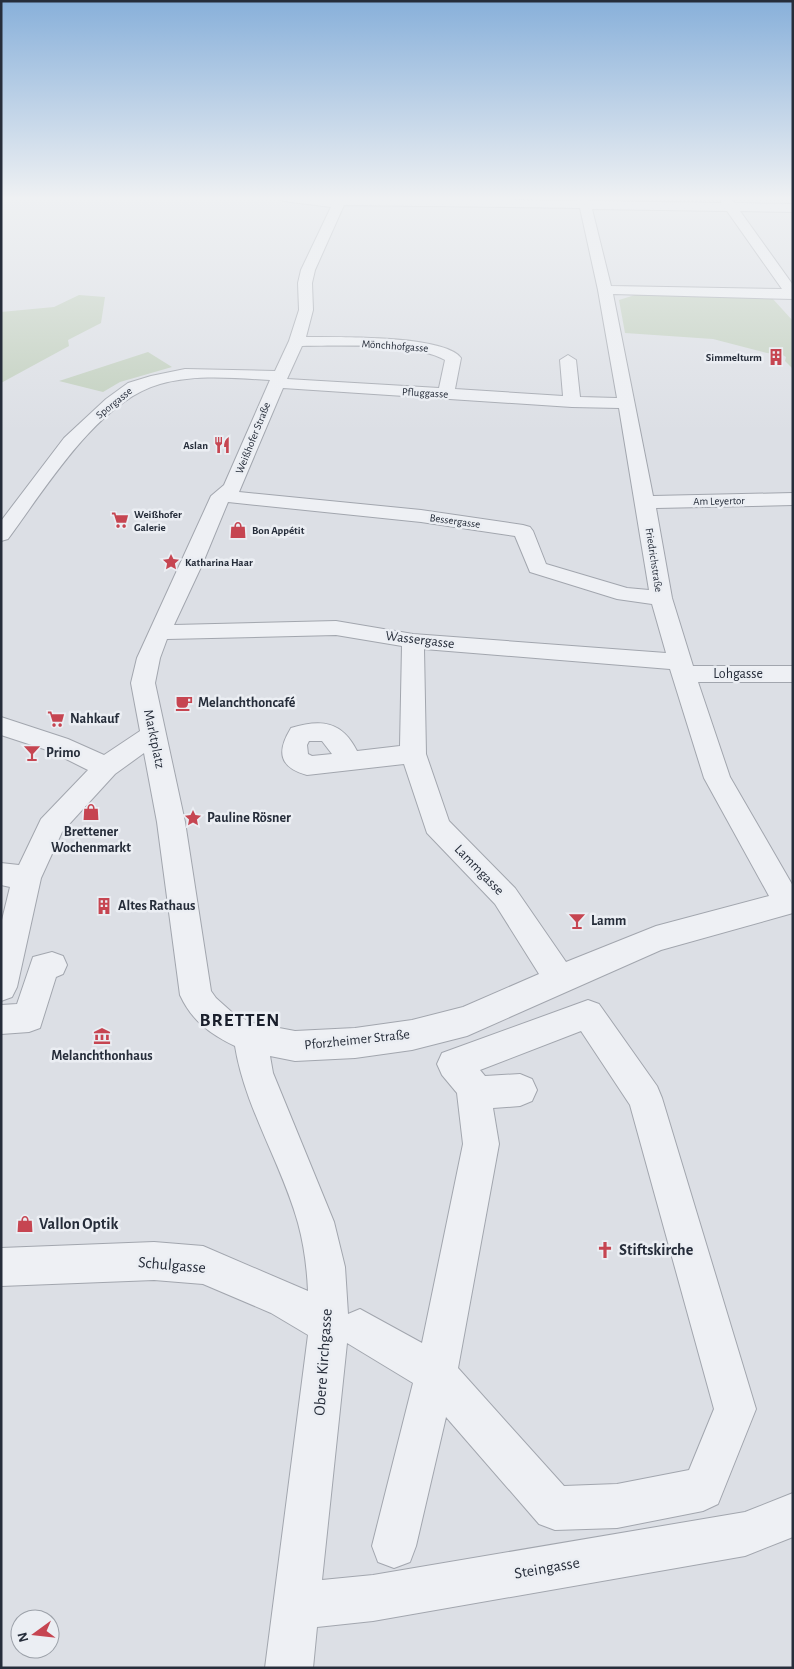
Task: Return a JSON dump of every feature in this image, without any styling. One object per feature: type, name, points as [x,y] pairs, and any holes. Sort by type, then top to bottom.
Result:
[{"type":"street","name":"Weißhofer Straße","points":[[144,672],[160,628],[181,588],[221,496],[232,488],[270,397],[280,380],[297,341],[306,310],[306,275]]},
{"type":"street","name":"Friedrichstraße","points":[[601,275],[645,502],[661,598],[681,668],[717,778],[790,902]]},
{"type":"street","points":[[777,275],[792,297]]},
{"type":"street","points":[[605,290],[792,297]]},
{"type":"street","name":"Mönchhofgasse","points":[[297,341],[419,347],[447,352],[454,358],[446,394]]},
{"type":"street","points":[[568,360],[572,402]]},
{"type":"street","name":"Sporgasse","points":[[1,535],[70,442],[112,402],[134,386],[157,379],[185,374],[222,373],[280,380]]},
{"type":"street","name":"Pfluggasse","points":[[280,380],[446,394],[572,402],[626,403]]},
{"type":"street","name":"Bessergasse","points":[[221,496],[299,502],[523,531],[537,568],[625,594],[661,598]]},
{"type":"street","name":"Am Leyertor","points":[[645,502],[793,499]]},
{"type":"street","name":"Wassergasse","points":[[160,628],[172,633],[336,628],[413,641],[681,668]]},
{"type":"street","name":"Lammgasse","points":[[413,641],[413,754],[438,826],[505,896],[560,979]]},
{"type":"street","name":"Lohgasse","points":[[681,668],[793,674]]},
{"type":"street","name":"Marktplatz","points":[[144,672],[142,683],[168,805]]},
{"type":"street","points":[[11,729],[59,744],[106,767]]},
{"type":"street","points":[[1,987],[14,876],[51,826],[106,767],[153,735]]},
{"type":"street","points":[[347,761],[413,754]]},
{"type":"street","name":"Pforzheimer Straße","points":[[168,805],[196,995],[205,1008],[224,1025],[250,1037],[295,1046],[355,1043],[412,1035],[467,1021],[560,979],[656,939],[790,902]]},
{"type":"street","points":[[1,1020],[30,1018],[44,966],[52,966]]},
{"type":"street","name":"Schulgasse","points":[[1,1267],[154,1261],[203,1265],[285,1299],[436,1374],[555,1508],[617,1506],[704,1489],[735,1409],[644,1098],[588,1014],[454,1064],[473,1087],[475,1093]]},
{"type":"street","name":"Obere Kirchgasse","points":[[250,1037],[256,1073],[316,1222],[326,1266],[344,1327],[289,1668]]},
{"type":"street","points":[[394,1546],[436,1374],[482,1144],[475,1093],[520,1090]]},
{"type":"street","name":"Steingasse","points":[[298,1606],[373,1598],[744,1534],[793,1514]]},
{"type":"green space","points":[[638,294],[772,298],[793,321],[793,369],[785,361],[786,357],[781,354],[767,353],[713,339],[625,333],[619,300]]},
{"type":"green space","points":[[79,295],[105,297],[101,323],[68,340],[69,346],[1,383],[1,312],[54,307]]},
{"type":"green space","points":[[148,352],[172,367],[120,382],[103,392],[59,381]]},
{"type":"place","name":"Simmelturm","points":[[776,357]]},
{"type":"place","name":"Aslan","points":[[222,445]]},
{"type":"place","name":"Weißhofer Galerie","points":[[120,520]]},
{"type":"place","name":"Bon Appétit","points":[[238,530]]},
{"type":"place","name":"Katharina Haar","points":[[171,562]]},
{"type":"place","name":"Melanchthoncafé","points":[[184,703]]},
{"type":"place","name":"Nahkauf","points":[[56,719]]},
{"type":"place","name":"Primo","points":[[32,753]]},
{"type":"place","name":"Brettener Wochenmarkt","points":[[91,812]]},
{"type":"place","name":"Pauline Rösner","points":[[193,818]]},
{"type":"place","name":"Altes Rathaus","points":[[104,906]]},
{"type":"place","name":"Lamm","points":[[577,921]]},
{"type":"place","name":"Melanchthonhaus","points":[[102,1036]]},
{"type":"place","name":"Vallon Optik","points":[[25,1224]]},
{"type":"place","name":"Stiftskirche","points":[[605,1250]]},
{"type":"district","name":"BRETTEN","points":[[240,1020]]}]
